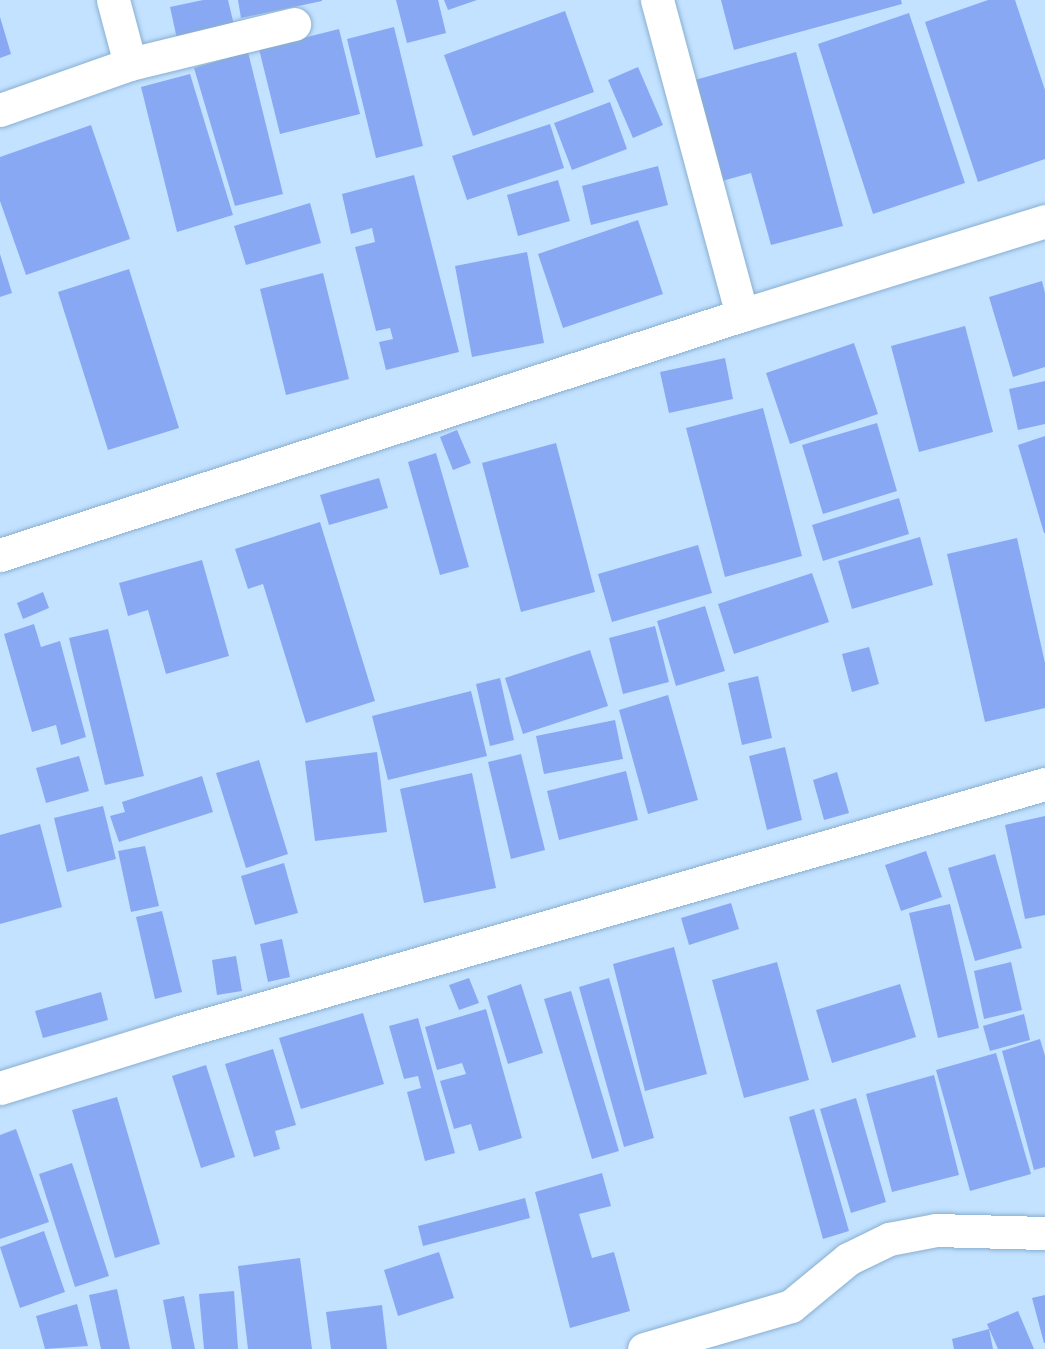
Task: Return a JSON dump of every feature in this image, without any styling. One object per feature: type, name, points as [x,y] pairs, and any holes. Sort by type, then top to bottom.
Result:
[{"type":"street","points":[[113,0],[130,64]]},
{"type":"street","points":[[657,0],[742,315]]},
{"type":"street","points":[[0,110],[130,64],[294,24]]},
{"type":"street","points":[[0,555],[742,315],[1045,221]]},
{"type":"street","points":[[0,1088],[180,1032],[1045,784]]},
{"type":"street","points":[[644,1349],[791,1306],[848,1259],[889,1239],[936,1230],[1045,1233]]},
{"type":"building","points":[[203,0],[228,0],[234,25],[177,39],[170,7]]},
{"type":"building","points":[[238,0],[322,0],[322,1],[241,18]]},
{"type":"building","points":[[396,0],[438,0],[446,33],[407,43]]},
{"type":"building","points":[[444,0],[477,0],[448,10]]},
{"type":"building","points":[[721,0],[901,0],[902,4],[734,50]]},
{"type":"building","points":[[988,0],[1015,0],[1045,90],[1045,159],[978,182],[925,22]]},
{"type":"building","points":[[565,11],[594,92],[473,136],[444,55]]},
{"type":"building","points":[[909,13],[965,183],[873,214],[818,44]]},
{"type":"building","points":[[0,17],[11,54],[0,58]]},
{"type":"building","points":[[394,27],[423,146],[376,158],[347,39]]},
{"type":"building","points":[[339,29],[360,114],[280,134],[259,49]]},
{"type":"building","points":[[248,52],[283,194],[235,206],[194,68]]},
{"type":"building","points":[[796,52],[843,226],[771,245],[751,173],[722,181],[695,80]]},
{"type":"building","points":[[638,67],[663,125],[633,138],[608,80]]},
{"type":"building","points":[[190,74],[233,215],[177,232],[141,87]]},
{"type":"building","points":[[610,102],[627,149],[572,170],[554,123]]},
{"type":"building","points":[[550,124],[564,168],[467,200],[452,156]]},
{"type":"building","points":[[91,125],[130,239],[26,275],[0,201],[0,157]]},
{"type":"building","points":[[658,166],[668,205],[591,225],[582,186]]},
{"type":"building","points":[[414,175],[459,352],[386,370],[379,342],[393,339],[390,328],[376,331],[355,247],[375,242],[372,228],[351,234],[342,194]]},
{"type":"building","points":[[558,180],[570,221],[518,236],[507,195]]},
{"type":"building","points":[[310,203],[321,243],[246,265],[234,226]]},
{"type":"building","points":[[638,220],[663,294],[563,328],[538,254]]},
{"type":"building","points":[[527,252],[544,343],[472,357],[455,266]]},
{"type":"building","points":[[0,254],[12,293],[0,297]]},
{"type":"building","points":[[129,269],[179,428],[108,450],[58,292]]},
{"type":"building","points":[[323,273],[349,379],[286,395],[260,289]]},
{"type":"building","points":[[1042,281],[1045,293],[1045,367],[1013,377],[989,297]]},
{"type":"building","points":[[965,326],[993,432],[919,452],[891,346]]},
{"type":"building","points":[[854,343],[878,414],[790,444],[766,373]]},
{"type":"building","points":[[725,358],[733,399],[669,413],[660,372]]},
{"type":"building","points":[[1045,381],[1045,424],[1018,430],[1009,389]]},
{"type":"building","points":[[763,408],[802,556],[725,577],[686,428]]},
{"type":"building","points":[[877,423],[897,491],[823,514],[802,445]]},
{"type":"building","points":[[457,430],[471,463],[453,470],[440,437]]},
{"type":"building","points":[[1045,436],[1045,533],[1044,533],[1018,445]]},
{"type":"building","points":[[556,443],[595,592],[521,612],[482,463]]},
{"type":"building","points":[[436,453],[469,567],[440,575],[408,462]]},
{"type":"building","points":[[379,478],[388,508],[329,525],[320,495]]},
{"type":"building","points":[[899,498],[909,534],[823,561],[812,525]]},
{"type":"building","points":[[320,522],[375,701],[306,723],[263,584],[248,589],[235,549]]},
{"type":"building","points":[[920,537],[933,585],[852,609],[838,561]]},
{"type":"building","points":[[1017,538],[1045,663],[1045,708],[985,722],[947,554]]},
{"type":"building","points":[[698,545],[712,593],[612,622],[598,574]]},
{"type":"building","points":[[202,560],[229,656],[166,674],[148,610],[128,616],[119,583]]},
{"type":"building","points":[[812,573],[829,622],[734,654],[718,604]]},
{"type":"building","points":[[43,592],[49,608],[23,619],[17,603]]},
{"type":"building","points":[[705,606],[725,671],[676,686],[657,621]]},
{"type":"building","points":[[34,624],[41,647],[60,641],[86,737],[61,745],[56,725],[32,732],[4,634]]},
{"type":"building","points":[[655,626],[669,682],[623,694],[609,638]]},
{"type":"building","points":[[108,629],[144,776],[105,785],[69,638]]},
{"type":"building","points":[[869,647],[879,684],[852,692],[842,654]]},
{"type":"building","points":[[590,650],[608,706],[523,734],[505,678]]},
{"type":"building","points":[[758,676],[772,738],[742,745],[728,683]]},
{"type":"building","points":[[500,678],[514,740],[490,746],[476,684]]},
{"type":"building","points":[[471,691],[487,756],[388,780],[372,716]]},
{"type":"building","points":[[668,695],[698,800],[648,814],[619,710]]},
{"type":"building","points":[[615,720],[623,759],[544,774],[536,736]]},
{"type":"building","points":[[785,747],[802,820],[767,830],[749,756]]},
{"type":"building","points":[[377,752],[387,832],[315,841],[305,761]]},
{"type":"building","points":[[521,754],[545,850],[511,859],[488,762]]},
{"type":"building","points":[[79,756],[89,791],[46,803],[36,768]]},
{"type":"building","points":[[259,760],[288,854],[246,868],[216,773]]},
{"type":"building","points":[[626,771],[638,820],[559,840],[547,791]]},
{"type":"building","points":[[837,772],[849,813],[824,820],[813,780]]},
{"type":"building","points":[[472,773],[496,888],[424,903],[400,789]]},
{"type":"building","points":[[202,776],[213,812],[119,842],[110,816],[125,812],[122,802]]},
{"type":"building","points":[[103,806],[116,859],[67,872],[54,818]]},
{"type":"building","points":[[1045,816],[1045,915],[1025,919],[1005,825]]},
{"type":"building","points":[[40,824],[62,907],[0,924],[0,835]]},
{"type":"building","points":[[145,846],[159,906],[131,912],[118,851]]},
{"type":"building","points":[[926,851],[942,897],[901,911],[885,865]]},
{"type":"building","points":[[995,854],[1022,948],[975,961],[948,868]]},
{"type":"building","points":[[284,863],[298,913],[255,925],[241,876]]},
{"type":"building","points":[[731,903],[739,929],[689,945],[681,918]]},
{"type":"building","points":[[950,904],[979,1028],[938,1038],[909,913]]},
{"type":"building","points":[[162,911],[182,992],[155,999],[136,917]]},
{"type":"building","points":[[282,939],[290,977],[268,982],[260,944]]},
{"type":"building","points":[[674,947],[707,1074],[645,1091],[613,964]]},
{"type":"building","points":[[236,956],[242,991],[217,995],[212,960]]},
{"type":"building","points":[[777,962],[809,1080],[744,1098],[712,980]]},
{"type":"building","points":[[1011,962],[1022,1010],[984,1019],[974,971]]},
{"type":"building","points":[[469,978],[479,1003],[459,1010],[449,985]]},
{"type":"building","points":[[609,978],[654,1138],[624,1147],[579,987]]},
{"type":"building","points":[[521,984],[543,1053],[508,1064],[487,996]]},
{"type":"building","points":[[900,984],[916,1037],[832,1063],[816,1010]]},
{"type":"building","points":[[571,991],[619,1151],[592,1159],[544,999]]},
{"type":"building","points":[[101,992],[108,1020],[43,1038],[35,1011]]},
{"type":"building","points":[[486,1009],[522,1138],[479,1151],[471,1124],[454,1129],[440,1081],[466,1074],[462,1063],[437,1070],[425,1027]]},
{"type":"building","points":[[363,1013],[384,1084],[301,1109],[279,1038]]},
{"type":"building","points":[[1024,1014],[1030,1040],[990,1051],[983,1026]]},
{"type":"building","points":[[418,1018],[455,1153],[425,1161],[407,1092],[421,1088],[418,1076],[404,1079],[389,1026]]},
{"type":"building","points":[[1040,1039],[1045,1056],[1045,1167],[1034,1170],[1002,1051]]},
{"type":"building","points":[[273,1049],[296,1125],[275,1131],[280,1149],[254,1157],[225,1064]]},
{"type":"building","points":[[996,1053],[1031,1174],[970,1191],[936,1070]]},
{"type":"building","points":[[206,1065],[235,1157],[201,1168],[172,1076]]},
{"type":"building","points":[[934,1075],[959,1175],[892,1192],[866,1094]]},
{"type":"building","points":[[117,1097],[160,1244],[115,1258],[72,1110]]},
{"type":"building","points":[[856,1098],[886,1202],[851,1213],[820,1109]]},
{"type":"building","points":[[814,1109],[849,1231],[823,1239],[789,1117]]},
{"type":"building","points":[[16,1129],[49,1222],[0,1239],[0,1135]]},
{"type":"building","points":[[72,1163],[109,1276],[75,1287],[39,1174]]},
{"type":"building","points":[[602,1173],[611,1206],[579,1214],[592,1258],[614,1252],[630,1311],[570,1328],[535,1192]]},
{"type":"building","points":[[525,1198],[530,1218],[423,1246],[418,1226]]},
{"type":"building","points":[[44,1231],[65,1292],[20,1308],[0,1247]]},
{"type":"building","points":[[439,1252],[454,1298],[398,1316],[384,1270]]},
{"type":"building","points":[[300,1258],[312,1349],[248,1349],[238,1266]]},
{"type":"building","points":[[117,1289],[130,1349],[101,1349],[89,1295]]},
{"type":"building","points":[[234,1291],[238,1349],[204,1349],[199,1294]]},
{"type":"building","points":[[1045,1295],[1045,1343],[1044,1343],[1032,1298]]},
{"type":"building","points":[[184,1296],[195,1349],[172,1349],[163,1300]]},
{"type":"building","points":[[77,1304],[88,1346],[45,1349],[36,1316]]},
{"type":"building","points":[[382,1305],[387,1349],[331,1349],[326,1312]]},
{"type":"building","points":[[1018,1311],[1034,1349],[998,1349],[987,1324]]},
{"type":"building","points":[[989,1329],[993,1349],[954,1349],[952,1339]]}]
